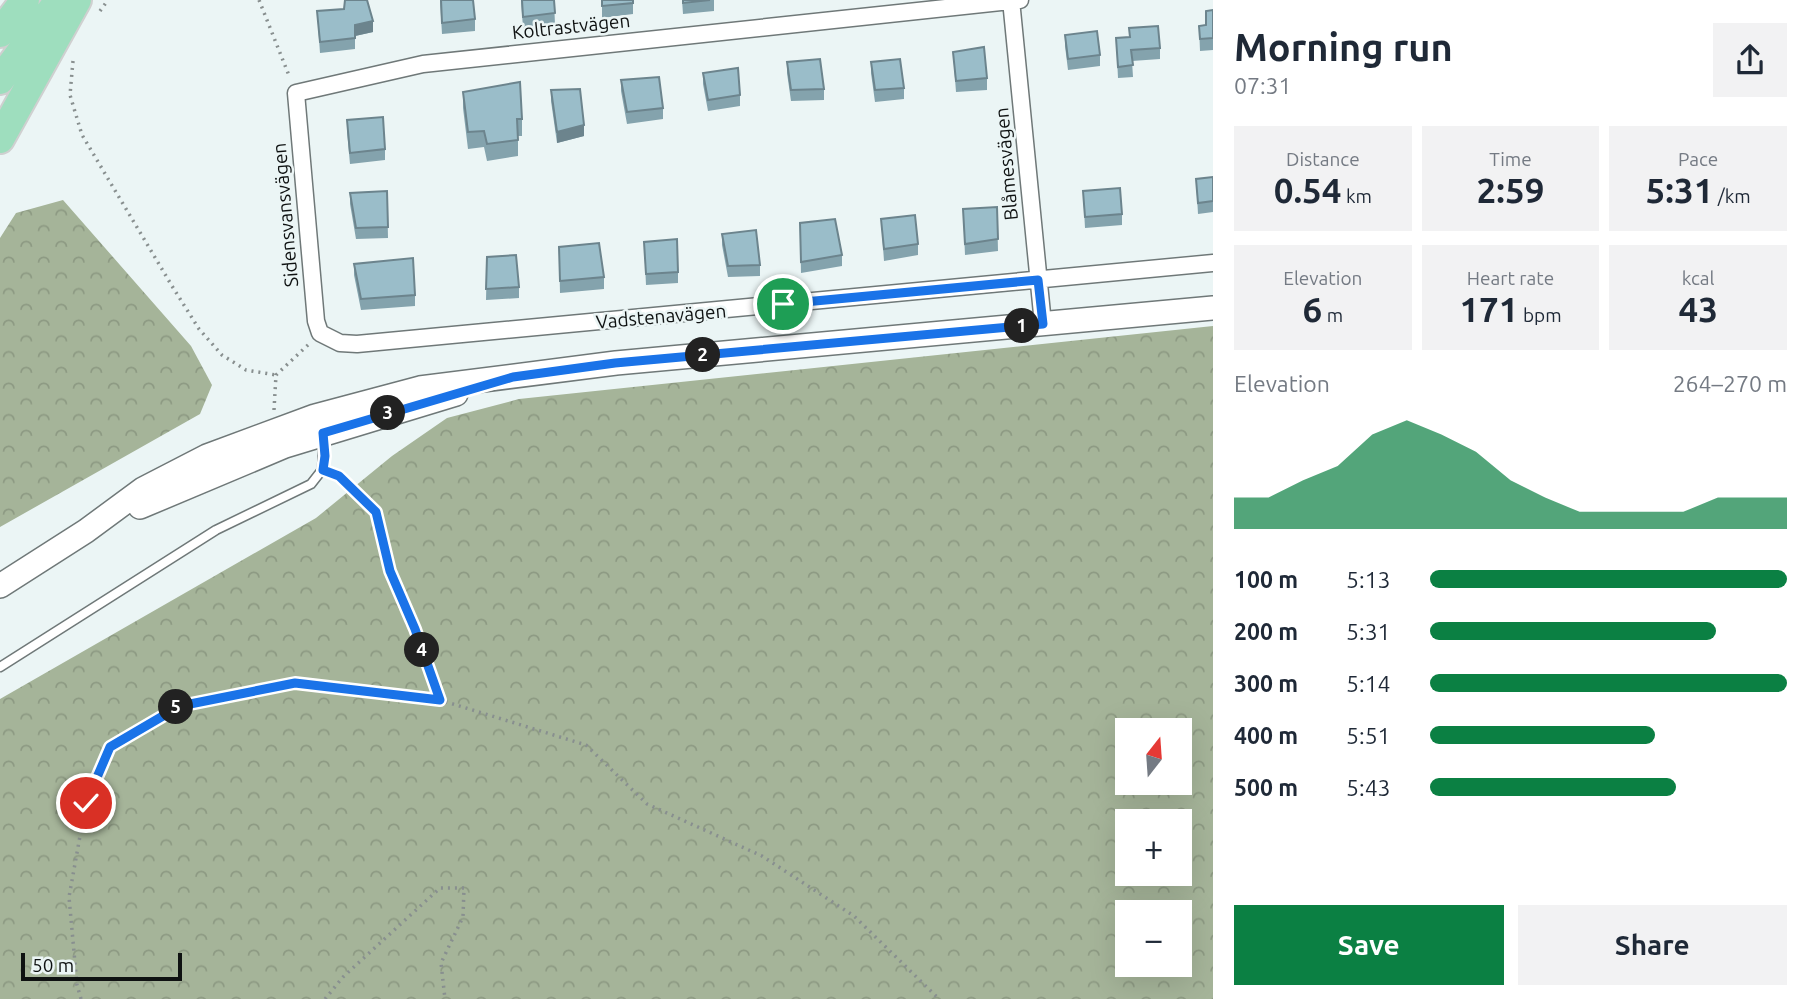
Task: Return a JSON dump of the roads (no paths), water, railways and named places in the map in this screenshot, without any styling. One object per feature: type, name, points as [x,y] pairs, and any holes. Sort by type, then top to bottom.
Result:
[{"type":"highway","points":[[0,33],[25,0]]},
{"type":"highway","points":[[0,80],[59,0]]},
{"type":"highway","points":[[0,139],[86,10]]},
{"type":"main road","points":[[0,586],[86,531],[143,489],[207,456],[319,424],[420,388],[629,362],[1213,308]]},
{"type":"street","name":"Koltrastvägen","points":[[296,93],[423,64],[1014,0]]},
{"type":"street","name":"Blåmesvägen","points":[[1014,0],[1043,324]]},
{"type":"street","name":"Sidensvansvägen","points":[[296,93],[316,321],[320,333]]},
{"type":"street","name":"Vadstenavägen","points":[[320,333],[340,343],[357,344],[1213,263]]},
{"type":"lane","points":[[0,667],[216,530],[302,490],[323,470],[325,456],[319,424]]}]
